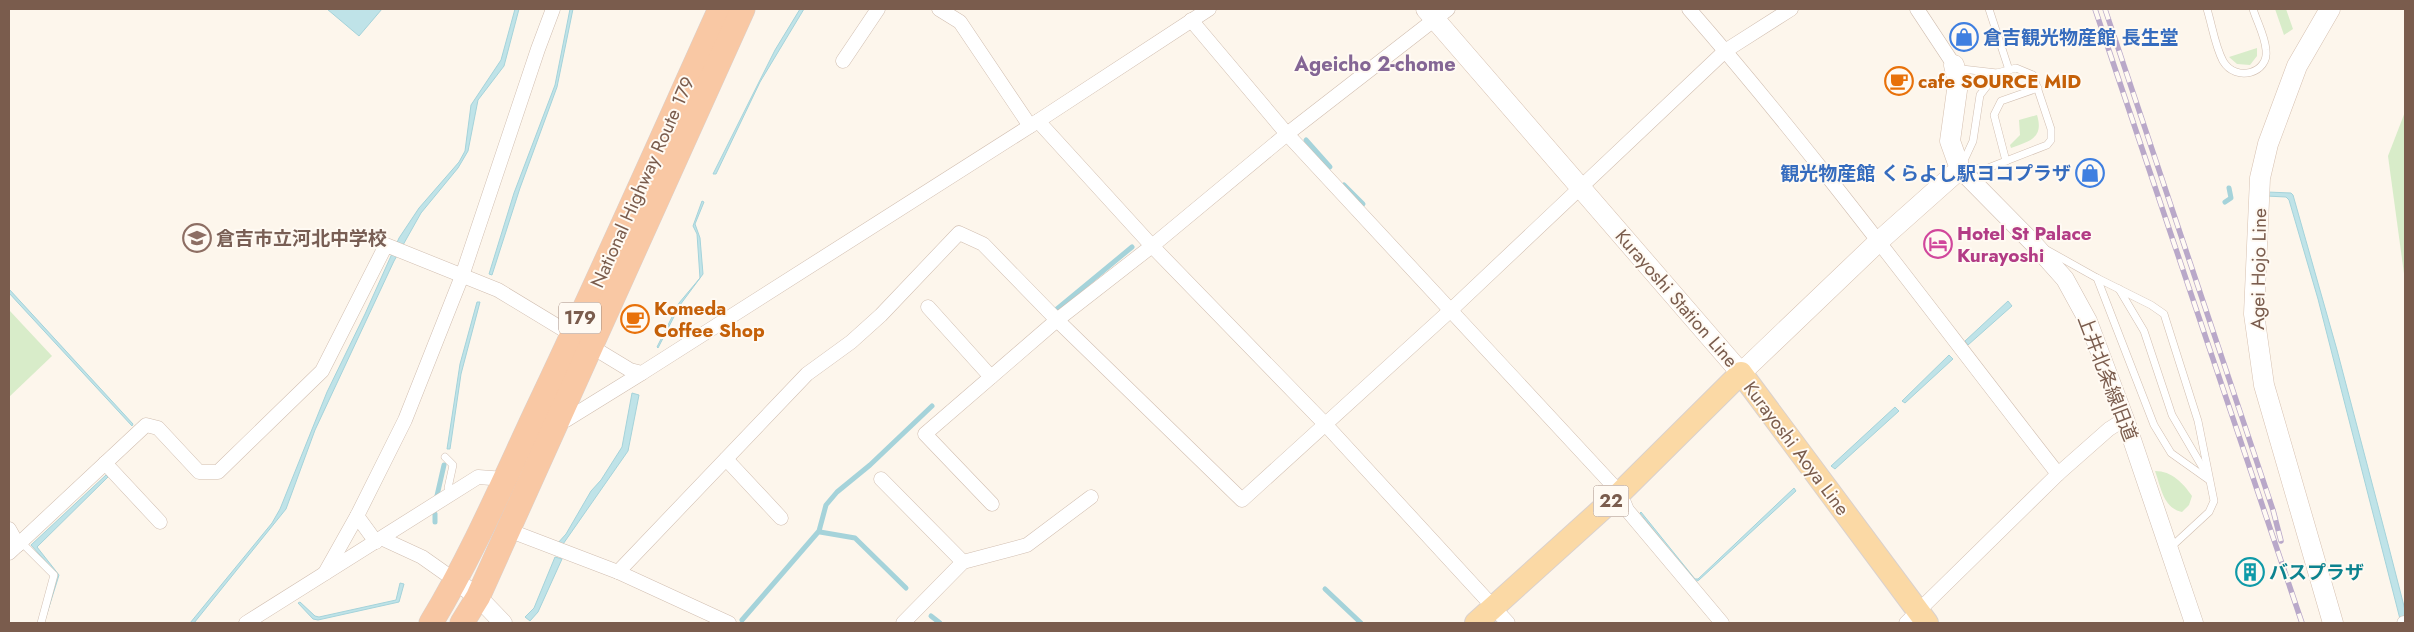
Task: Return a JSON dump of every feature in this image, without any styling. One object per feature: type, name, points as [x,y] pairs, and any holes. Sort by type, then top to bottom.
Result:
[{"type":"highway","name":"National Highway Route 179","points":[[462,623],[478,597],[556,419],[582,340],[720,9]]},
{"type":"highway","name":"National Highway Route 179","points":[[431,623],[456,581],[504,479],[582,340],[743,9]]},
{"type":"main road","name":"Agei Hojo Line","points":[[2330,9],[2298,66],[2268,144],[2260,178],[2254,314],[2264,385],[2333,623]]},
{"type":"main road","name":"Kurayoshi Station Line","points":[[1436,12],[1581,188],[1741,373],[1878,242],[1960,168]]},
{"type":"main road","points":[[1954,65],[1958,83],[1950,140],[1960,168]]},
{"type":"main road","name":"Kurayoshi Aoya Line","points":[[1476,623],[1620,493],[1741,373],[1917,619]]},
{"type":"street","points":[[325,573],[404,420],[462,276],[553,9]]},
{"type":"street","points":[[843,61],[878,9]]},
{"type":"street","points":[[940,9],[960,22],[1034,123],[1326,424],[1508,623]]},
{"type":"street","points":[[1689,9],[1726,51],[1878,242],[2058,474]]},
{"type":"street","points":[[618,572],[807,374],[851,342],[881,315],[959,233],[983,244],[1057,320],[1242,500],[1452,309],[1726,51],[1791,9]]},
{"type":"street","points":[[1917,9],[1954,65]]},
{"type":"street","points":[[556,419],[566,420],[642,373],[1034,123],[1205,10]]},
{"type":"street","points":[[992,504],[925,434],[1057,320],[1152,246],[1436,12]]},
{"type":"street","points":[[1191,20],[1287,134],[1452,309],[1620,493],[1627,510],[1722,623]]},
{"type":"street","name":"上井北条線旧道","points":[[1960,168],[2065,279],[2088,321],[2125,419],[2194,623]]},
{"type":"street","points":[[9,529],[16,547],[146,425],[158,428],[199,472],[218,472],[322,372],[386,244],[498,290],[630,370],[642,373]]},
{"type":"street","points":[[928,307],[991,377]]},
{"type":"street","points":[[1917,619],[2058,474],[2109,429],[2125,419]]},
{"type":"street","points":[[726,459],[781,518]]},
{"type":"street","points":[[105,463],[160,522]]},
{"type":"street","points":[[246,623],[478,478],[504,479]]},
{"type":"street","points":[[881,479],[963,562]]},
{"type":"street","points":[[903,623],[963,562],[1027,545],[1091,497]]},
{"type":"street","points":[[356,516],[380,541],[422,557],[478,597],[503,623]]},
{"type":"street","points":[[508,530],[618,572],[729,623]]},
{"type":"lane","points":[[1990,9],[2009,70]]},
{"type":"lane","points":[[2207,9],[2224,62],[2236,74],[2244,75],[2255,71],[2264,63],[2267,51],[2253,9]]},
{"type":"lane","points":[[1954,65],[1962,69],[1997,72],[2016,68],[2033,75],[2051,129],[2051,140],[2047,145],[1988,168],[1960,168],[1973,141],[1980,95],[1997,72]]},
{"type":"lane","points":[[2006,161],[1994,115],[2001,101],[2038,88]]},
{"type":"lane","points":[[2033,243],[2164,314],[2198,421],[2214,502],[2209,512],[2169,549]]},
{"type":"lane","points":[[2098,278],[2154,425],[2171,453],[2210,480]]},
{"type":"lane","points":[[2120,289],[2144,331],[2172,415],[2210,480]]},
{"type":"lane","points":[[445,457],[453,465],[448,488],[450,495]]},
{"type":"lane","points":[[16,547],[54,574],[41,623]]},
{"type":"green space","points":[[2275,9],[2286,9],[2293,29],[2284,35]]},
{"type":"green space","points":[[2257,48],[2257,56],[2250,65],[2237,64],[2229,57]]},
{"type":"green space","points":[[2405,112],[2405,281],[2388,156]]},
{"type":"green space","points":[[2037,115],[2039,129],[2034,138],[2011,148],[2010,145],[2020,135],[2019,120]]},
{"type":"green space","points":[[9,310],[52,356],[9,397]]},
{"type":"green space","points":[[2155,471],[2172,475],[2192,496],[2189,505],[2182,512],[2176,510],[2167,501]]},
{"type":"water","points":[[327,9],[382,9],[359,36]]},
{"type":"water","points":[[515,9],[519,9],[504,66],[478,100],[468,151],[458,168],[421,213],[394,261],[315,430],[286,509],[194,623],[190,623],[272,523],[280,509],[327,392],[399,238],[419,208],[459,162],[465,151],[471,105],[501,60]]},
{"type":"water","points":[[570,9],[573,9],[557,87],[520,188],[492,275],[489,274],[514,193],[555,85]]},
{"type":"water","points":[[800,9],[804,9],[760,82],[716,174],[713,174],[775,50]]},
{"type":"water","points":[[2267,192],[2291,193],[2293,195],[2337,350],[2388,544],[2405,610],[2405,623],[2400,619],[2318,299],[2289,200],[2286,197],[2266,196]]},
{"type":"water","points":[[702,201],[704,202],[695,224],[700,238],[703,274],[680,305],[658,348],[679,303],[700,278],[697,234],[693,226]]},
{"type":"water","points":[[9,289],[133,424],[132,426],[9,293]]},
{"type":"water","points":[[2008,301],[2012,306],[1968,345],[1965,341]]},
{"type":"water","points":[[477,302],[480,302],[461,374],[450,449],[447,449],[460,364]]},
{"type":"water","points":[[1949,355],[1953,359],[1905,403],[1902,401]]},
{"type":"water","points":[[632,393],[639,395],[628,451],[561,547],[557,544],[566,534],[591,491],[601,480],[622,447]]},
{"type":"water","points":[[1895,407],[1899,411],[1835,469],[1831,466]]},
{"type":"water","points":[[106,475],[108,477],[37,547],[59,575],[44,623],[56,573],[31,545]]},
{"type":"water","points":[[1794,488],[1796,491],[1695,582],[1640,513],[1695,579],[1698,579]]},
{"type":"water","points":[[555,557],[562,559],[538,612],[530,621],[525,617],[534,608]]},
{"type":"water","points":[[400,583],[404,584],[399,602],[318,620],[313,619],[298,603],[300,602],[315,616],[319,617],[396,600]]},
{"type":"waterway","points":[[1306,140],[1330,167]]},
{"type":"waterway","points":[[1344,185],[1363,204]]},
{"type":"waterway","points":[[2225,202],[2231,198],[2229,188]]},
{"type":"waterway","points":[[1057,309],[1132,247]]},
{"type":"waterway","points":[[742,620],[819,531],[826,505],[837,492],[870,465],[932,406]]},
{"type":"waterway","points":[[436,500],[444,465]]},
{"type":"waterway","points":[[435,514],[435,522]]},
{"type":"waterway","points":[[820,532],[855,538],[906,588]]},
{"type":"waterway","points":[[1325,589],[1361,623]]},
{"type":"waterway","points":[[931,616],[940,623]]},
{"type":"railway","points":[[2095,9],[2302,623]]},
{"type":"railway","points":[[2105,9],[2273,510],[2281,541]]},
{"type":"place","name":"倉吉観光物産館 長生堂","points":[[1964,37]]},
{"type":"place","name":"cafe SOURCE MID","points":[[1899,81]]},
{"type":"place","name":"観光物産館 くらよし駅ヨコプラザ","points":[[2090,173]]},
{"type":"place","name":"倉吉市立河北中学校","points":[[197,238]]},
{"type":"place","name":"Hotel St Palace Kurayoshi","points":[[1938,244]]},
{"type":"place","name":"Komeda Coffee Shop","points":[[635,319]]},
{"type":"place","name":"バスプラザ","points":[[2250,572]]},
{"type":"district","name":"Ageicho 2-chome","points":[[1375,64]]}]
